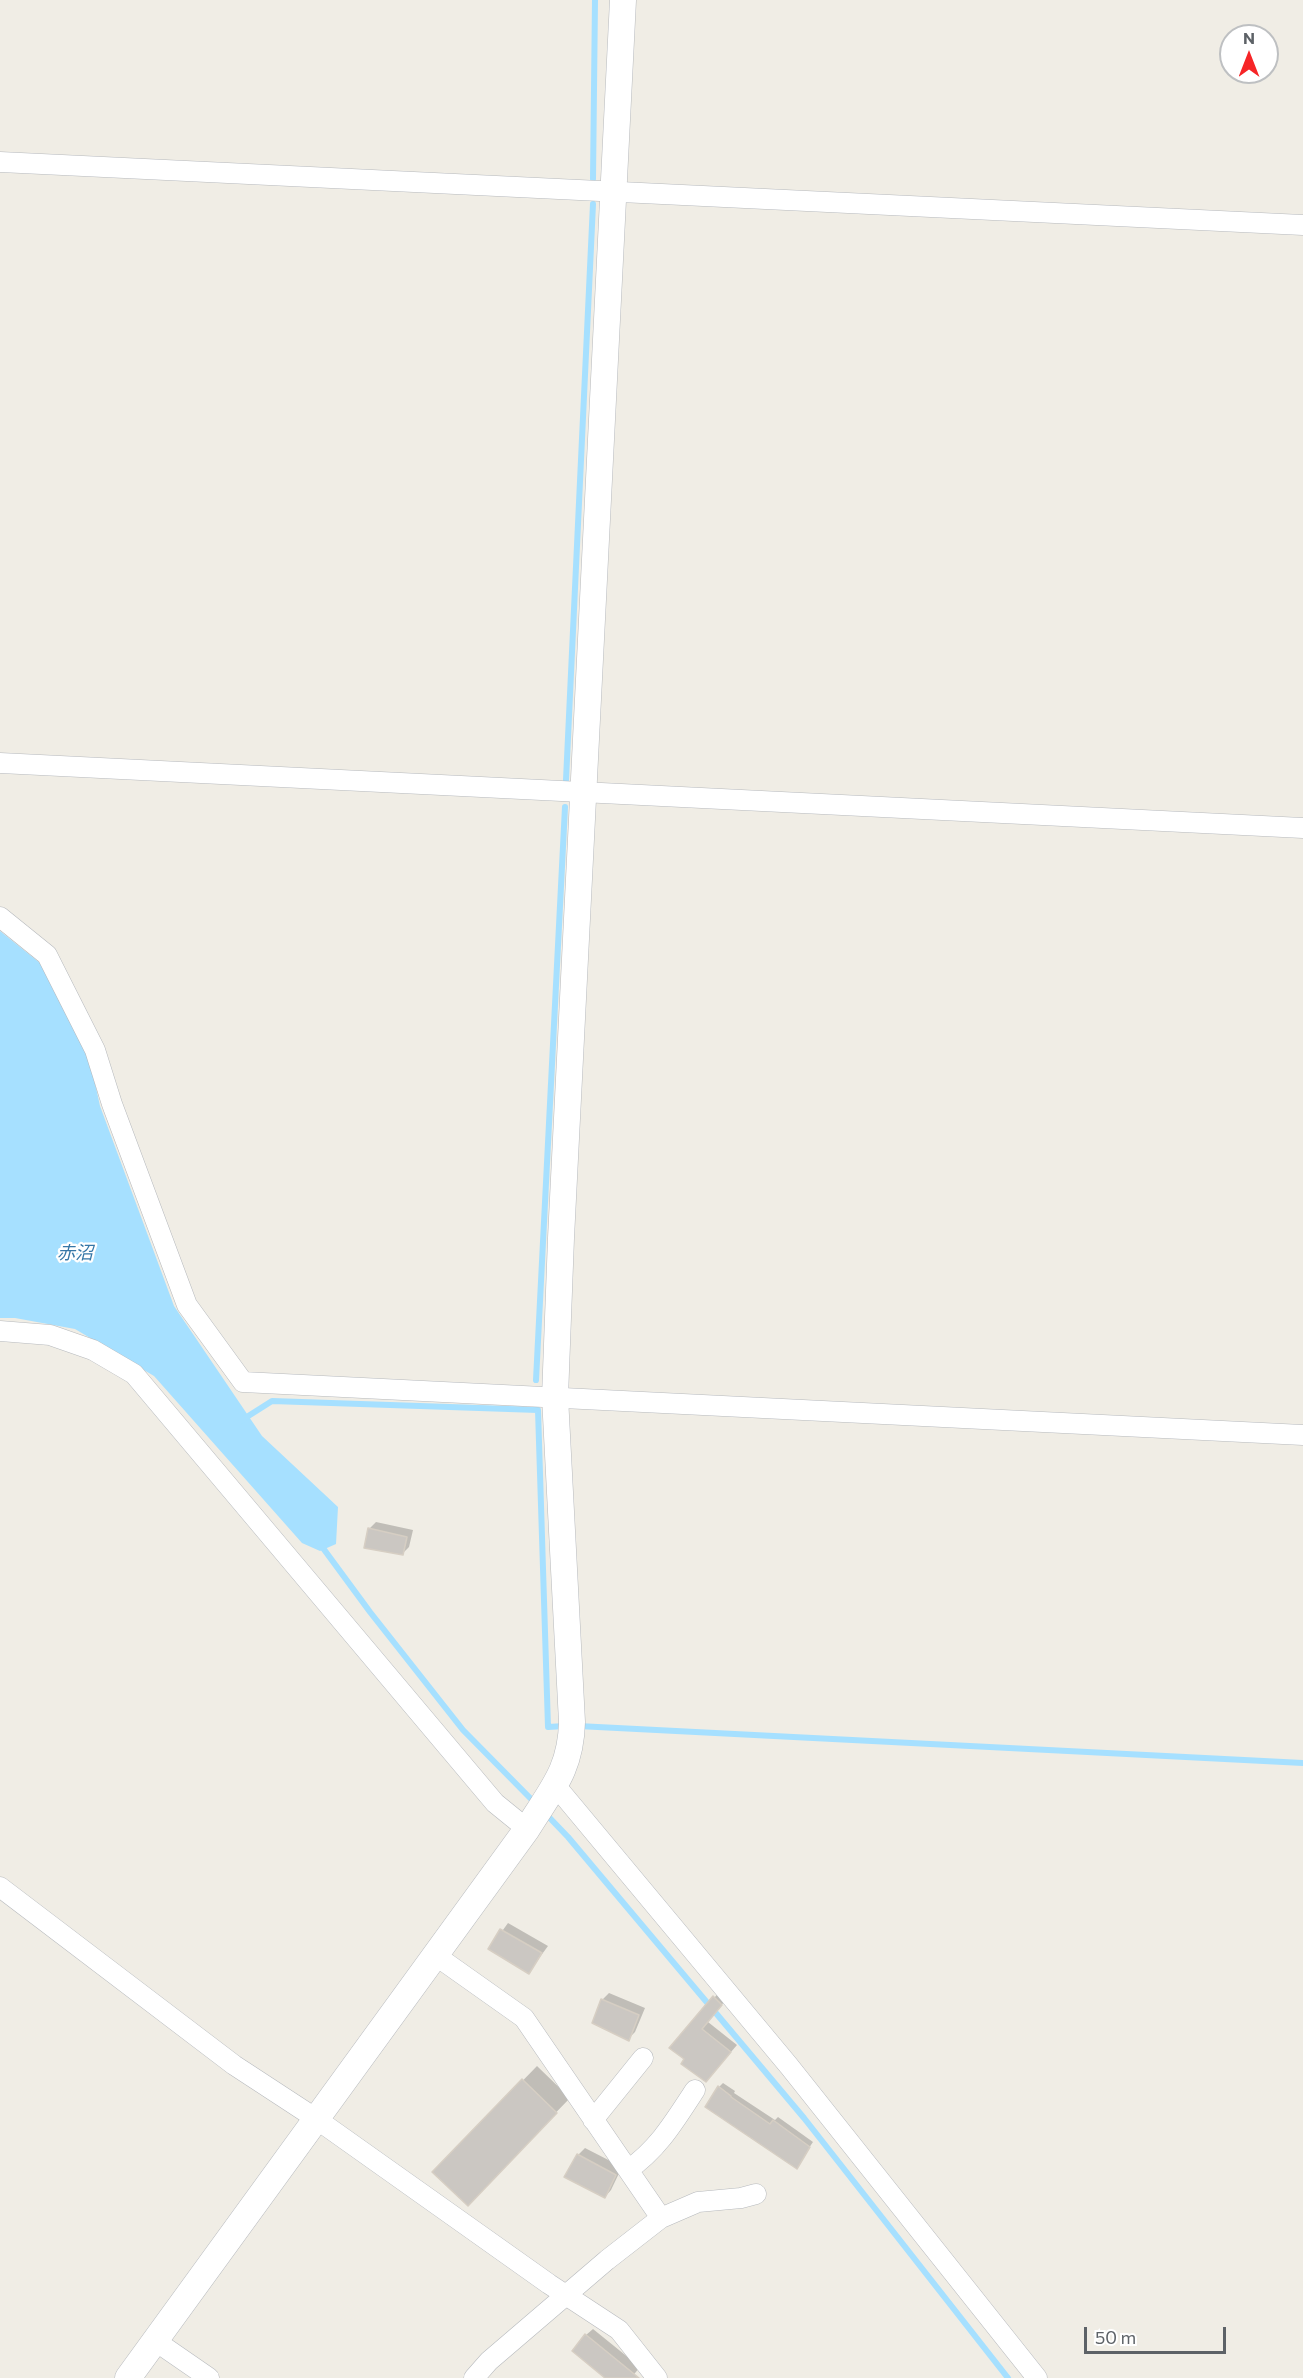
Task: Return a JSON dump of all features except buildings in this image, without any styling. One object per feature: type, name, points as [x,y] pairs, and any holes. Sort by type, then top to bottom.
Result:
[{"type":"street","points":[[128,2378],[531,1822],[566,1764],[571,1729],[555,1397],[623,0]]},
{"type":"street","points":[[0,162],[1303,225]]},
{"type":"street","points":[[0,763],[584,794],[1303,828]]},
{"type":"street","points":[[0,917],[47,955],[95,1050],[112,1104],[187,1305],[243,1382],[1303,1436]]},
{"type":"street","points":[[0,1331],[50,1335],[93,1350],[134,1374],[495,1803],[531,1822]]},
{"type":"street","points":[[553,1789],[789,2066],[1036,2378]]},
{"type":"street","points":[[0,1887],[234,2065],[315,2118],[366,2156],[619,2330],[657,2378]]},
{"type":"street","points":[[435,1955],[524,2018],[661,2218]]},
{"type":"street","points":[[593,2120],[643,2058]]},
{"type":"street","points":[[628,2170],[647,2156],[666,2136],[695,2090]]},
{"type":"street","points":[[474,2378],[489,2361],[607,2260],[661,2218],[698,2202],[741,2198],[756,2194]]},
{"type":"street","points":[[154,2340],[209,2378]]},
{"type":"water","name":"赤沼","points":[[0,931],[40,963],[90,1060],[100,1106],[174,1306],[262,1436],[338,1507],[336,1544],[320,1551],[302,1543],[154,1376],[75,1329],[15,1318],[0,1318]]},
{"type":"waterway","points":[[593,179],[595,0]]},
{"type":"waterway","points":[[566,780],[593,204]]},
{"type":"waterway","points":[[536,1380],[565,807]]},
{"type":"waterway","points":[[242,1420],[272,1401],[538,1410],[548,1727],[565,1726]]},
{"type":"waterway","points":[[320,1544],[370,1612],[463,1730],[536,1804]]},
{"type":"waterway","points":[[578,1726],[1303,1763]]},
{"type":"waterway","points":[[545,1813],[568,1837],[804,2118],[1008,2378]]}]
